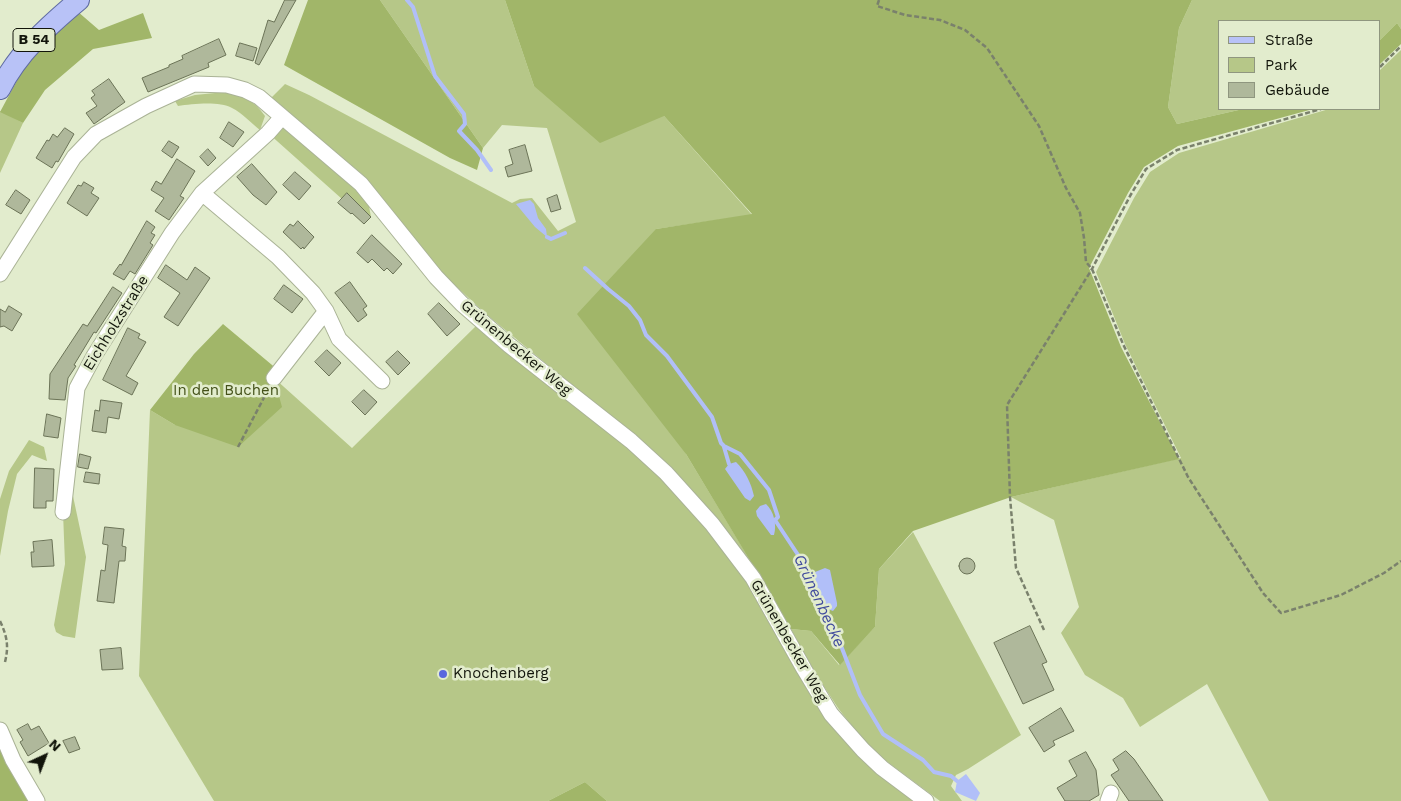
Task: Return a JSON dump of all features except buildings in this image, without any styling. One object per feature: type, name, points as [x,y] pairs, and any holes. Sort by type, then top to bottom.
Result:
[{"type":"main road","name":"B 54","points":[[0,89],[20,57],[45,28],[79,0]]},
{"type":"street","name":"Grünenbecker Weg","points":[[0,274],[74,156],[96,134],[128,115],[194,84],[228,85],[259,97],[361,184],[436,277],[462,304],[509,345],[631,441],[666,473],[712,524],[753,578],[831,714],[882,768],[926,801]]},
{"type":"street","name":"Eichholzstraße","points":[[63,512],[77,388],[94,356],[172,233],[202,193],[268,133],[282,117]]},
{"type":"street","points":[[202,193],[278,257],[313,293],[326,311],[339,339],[382,381]]},
{"type":"street","points":[[274,378],[326,311]]},
{"type":"street","points":[[0,730],[13,760],[37,801]]},
{"type":"path","points":[[879,0],[877,6],[886,10],[940,20],[965,30],[987,48],[1039,126],[1066,188],[1080,214],[1086,262],[1092,269],[1123,344],[1188,477],[1263,594],[1281,613],[1341,595],[1384,573],[1401,561]]},
{"type":"path","points":[[1381,66],[1401,46]]},
{"type":"path","points":[[1044,630],[1016,568],[1010,497],[1007,405],[1092,269],[1146,169],[1177,150],[1317,110]]},
{"type":"path","points":[[238,447],[274,378]]},
{"type":"path","points":[[0,621],[7,636],[8,651],[4,662]]},
{"type":"green space","points":[[308,0],[380,0],[483,148],[477,170],[450,158],[284,65]]},
{"type":"green space","points":[[380,0],[505,0],[534,86],[664,116],[752,215],[656,229],[686,454],[759,575],[670,466],[486,314],[442,273],[363,175],[271,98],[285,84],[512,203],[520,199],[532,198],[558,231],[576,222],[547,128],[502,125],[483,148]]},
{"type":"green space","points":[[505,0],[1192,0],[1179,28],[1168,107],[1177,124],[1239,110],[1309,110],[1178,146],[1144,167],[1128,193],[1089,268],[1121,347],[1179,459],[1011,497],[913,531],[879,569],[875,627],[840,665],[811,631],[791,629],[686,454],[577,314],[656,229],[752,214],[664,116],[600,143],[534,86]]},
{"type":"green space","points":[[1192,0],[1401,0],[1401,29],[1397,23],[1381,39],[1381,20],[1218,20],[1218,110],[1239,110],[1177,124],[1168,107],[1179,28]]},
{"type":"green space","points":[[77,11],[99,30],[143,13],[152,38],[93,49],[45,90],[23,123],[0,112],[21,73],[47,40]]},
{"type":"green space","points":[[1397,23],[1401,29],[1401,44],[1381,63],[1381,39]]},
{"type":"green space","points":[[1401,50],[1401,801],[1269,801],[1207,684],[1140,727],[1123,698],[1085,675],[1061,633],[1079,607],[1054,520],[1011,497],[1181,458],[1125,344],[1096,272],[1134,198],[1150,172],[1179,153],[1326,110],[1381,110],[1381,69]]},
{"type":"green space","points":[[225,92],[248,100],[261,110],[265,116],[260,130],[227,106],[220,104],[191,104],[178,106],[175,101],[195,95]]},
{"type":"green space","points":[[0,111],[23,123],[0,173]]},
{"type":"green space","points":[[280,119],[368,201],[371,217],[347,193],[342,199],[268,133]]},
{"type":"green space","name":"In den Buchen","points":[[223,324],[278,370],[274,378],[282,407],[238,447],[175,425],[150,410],[194,354]]},
{"type":"green space","points":[[476,326],[662,476],[748,579],[807,687],[917,801],[607,801],[585,782],[548,801],[214,801],[139,676],[150,410],[175,425],[274,378],[352,448]]},
{"type":"green space","points":[[29,440],[44,447],[47,461],[32,455],[17,474],[0,556],[0,499],[9,471]]},
{"type":"green space","points":[[67,468],[86,557],[75,638],[63,636],[56,632],[54,625],[65,564],[63,512]]},
{"type":"green space","points":[[913,532],[1021,735],[956,775],[951,786],[962,801],[940,801],[870,749],[838,708],[810,665],[791,629],[811,631],[839,665],[875,627],[879,569]]},
{"type":"green space","points":[[0,734],[34,801],[0,801]]},
{"type":"green space","points":[[585,782],[607,801],[548,801]]},
{"type":"water","points":[[530,200],[534,204],[538,218],[546,229],[547,237],[535,227],[516,204]]},
{"type":"water","points":[[736,462],[745,474],[751,487],[754,496],[750,501],[745,498],[725,469],[729,464]]},
{"type":"water","points":[[766,504],[774,518],[774,535],[771,535],[757,516],[756,511],[760,506]]},
{"type":"water","points":[[825,568],[830,570],[837,603],[833,611],[819,602],[811,577],[815,572]]},
{"type":"water","points":[[966,774],[980,793],[976,801],[955,792],[957,781]]},
{"type":"waterway","name":"Grünenbecke","points":[[407,0],[413,7],[435,76],[464,114],[465,124],[459,131],[477,150],[491,170]]},
{"type":"waterway","name":"Grünenbecke","points":[[547,237],[551,239],[565,233]]},
{"type":"waterway","name":"Grünenbecke","points":[[585,268],[629,306],[640,320],[646,335],[667,356],[712,417],[721,443],[740,454],[769,490],[778,517],[775,520],[808,570],[823,616],[838,638],[860,695],[883,734],[923,760],[934,772],[951,776],[957,781]]},
{"type":"waterway","points":[[724,447],[729,464]]},
{"type":"place","name":"Knochenberg","points":[[443,674]]}]
